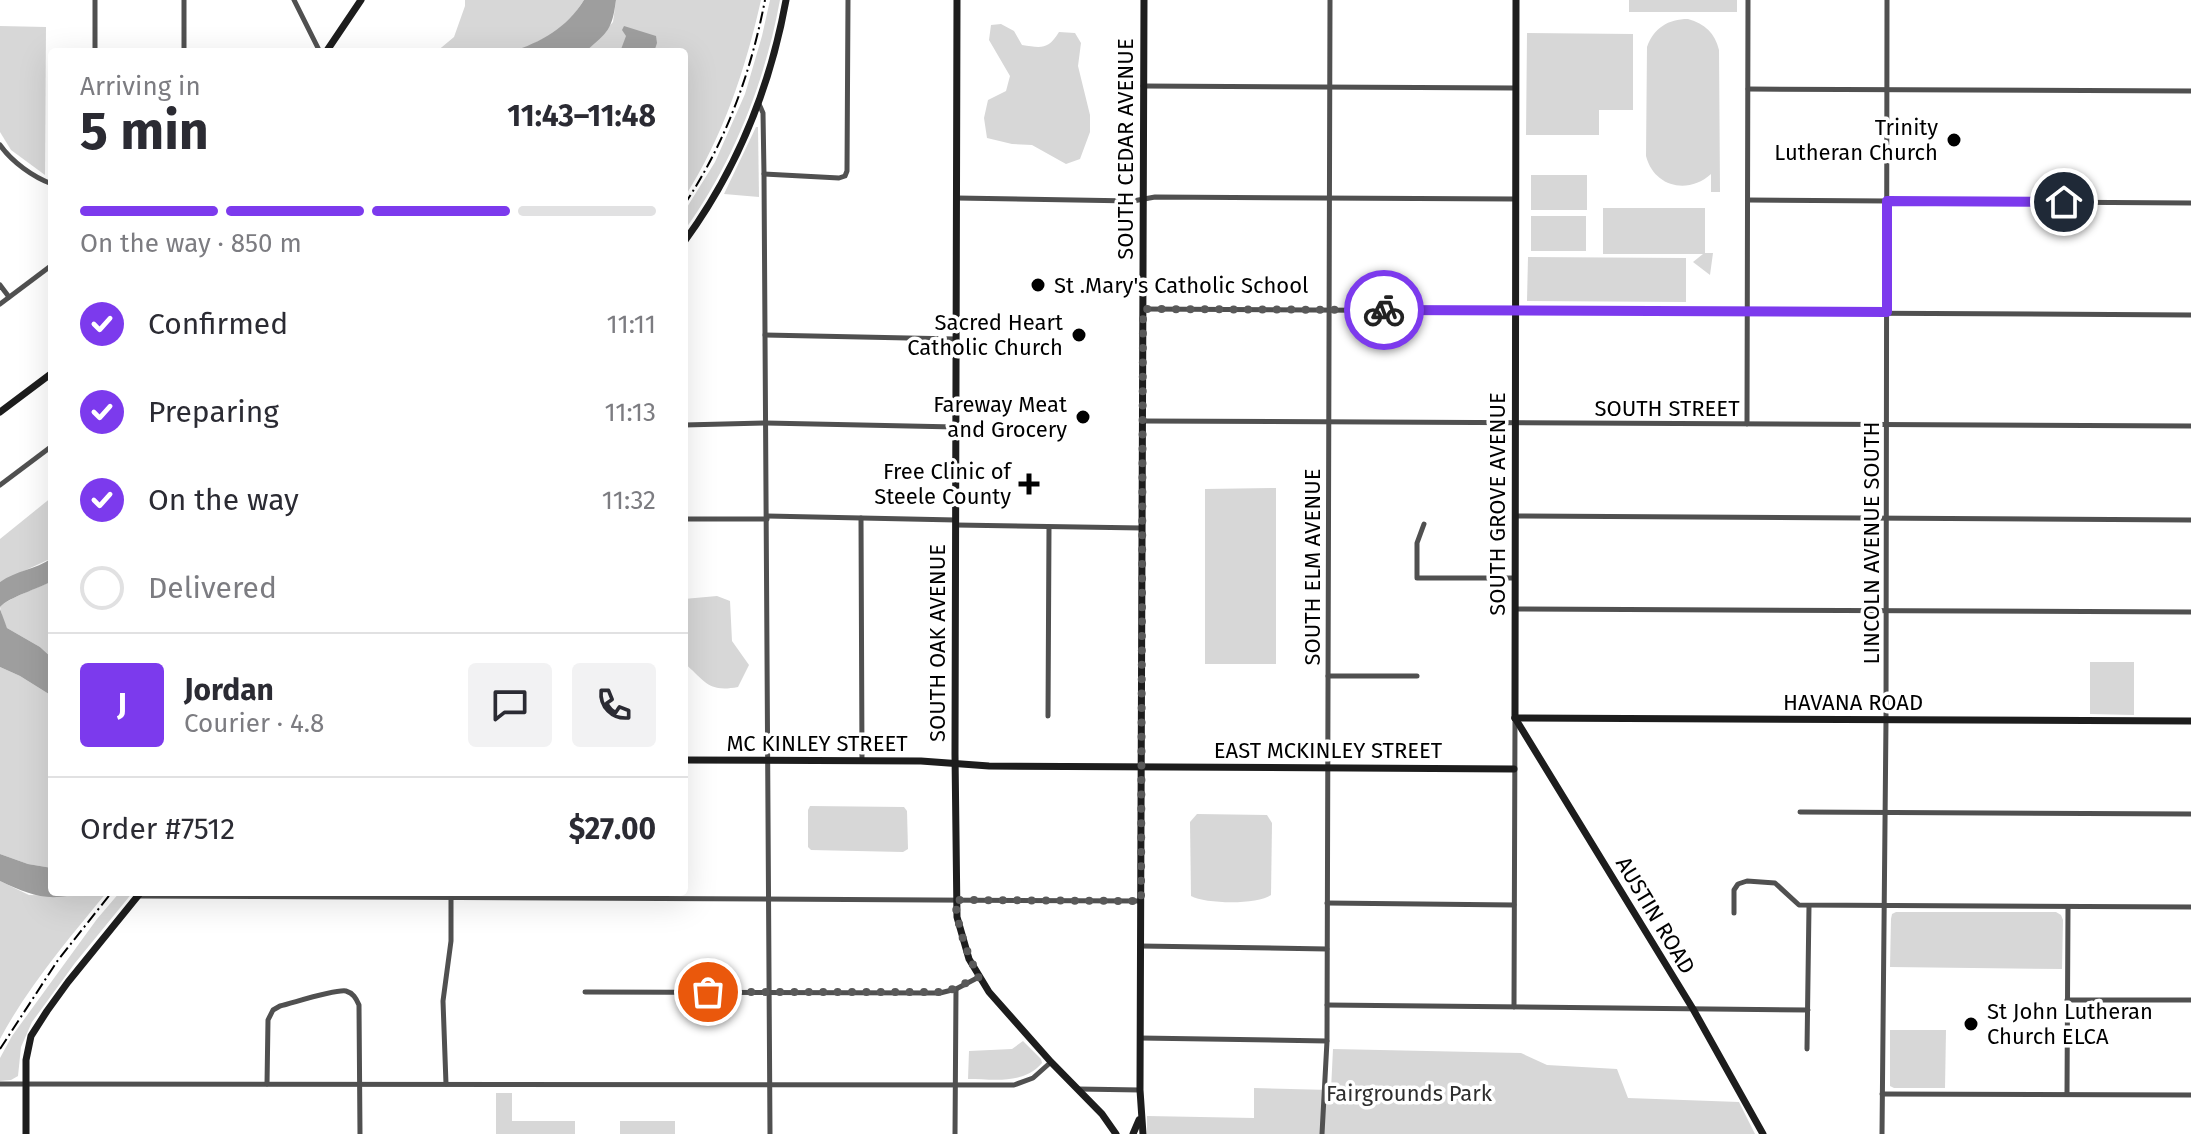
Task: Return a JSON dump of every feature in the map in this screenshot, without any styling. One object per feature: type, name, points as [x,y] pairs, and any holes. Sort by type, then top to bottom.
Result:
[{"type":"street","points":[[95,0],[95,48]]},
{"type":"street","points":[[184,0],[184,48]]},
{"type":"street","points":[[294,0],[321,48]]},
{"type":"street","points":[[326,48],[361,0]]},
{"type":"street","points":[[688,236],[722,185],[759,103],[786,0]]},
{"type":"street","points":[[764,174],[845,176],[848,0]]},
{"type":"street","name":"SOUTH OAK AVENUE","points":[[957,0],[955,900],[963,941],[979,977],[1051,1062],[1102,1114],[1116,1134]]},
{"type":"street","name":"SOUTH CEDAR AVENUE","points":[[1143,1134],[1140,1114],[1140,946],[1144,0]]},
{"type":"street","name":"SOUTH ELM AVENUE","points":[[1322,1134],[1327,1041],[1330,0]]},
{"type":"street","name":"SOUTH GROVE AVENUE","points":[[1514,1007],[1516,0]]},
{"type":"street","points":[[1747,424],[1748,0]]},
{"type":"street","name":"LINCOLN AVENUE SOUTH","points":[[1882,1134],[1887,0]]},
{"type":"street","points":[[1143,86],[1516,88]]},
{"type":"street","points":[[1748,89],[2191,91]]},
{"type":"street","points":[[759,103],[763,113],[764,174],[770,1134]]},
{"type":"street","points":[[0,145],[12,159],[48,182]]},
{"type":"street","points":[[956,198],[1133,201],[1515,199]]},
{"type":"street","points":[[1748,200],[2191,203]]},
{"type":"street","points":[[0,304],[48,268]]},
{"type":"street","points":[[0,285],[9,297]]},
{"type":"street","points":[[1143,309],[2191,315]]},
{"type":"street","points":[[765,335],[956,339]]},
{"type":"street","points":[[0,412],[48,376]]},
{"type":"street","name":"SOUTH STREET","points":[[1142,421],[2191,426]]},
{"type":"street","points":[[688,425],[766,423],[956,427]]},
{"type":"street","points":[[0,485],[48,449]]},
{"type":"street","points":[[1515,516],[2191,520]]},
{"type":"street","points":[[688,519],[861,518],[1142,528]]},
{"type":"street","points":[[861,518],[862,761]]},
{"type":"street","points":[[1424,524],[1417,543],[1417,578],[1515,578]]},
{"type":"street","points":[[1048,716],[1049,527]]},
{"type":"street","points":[[1515,609],[2191,612]]},
{"type":"street","points":[[1328,676],[1417,676]]},
{"type":"street","name":"HAVANA ROAD","points":[[1515,718],[2191,721]]},
{"type":"street","name":"AUSTIN ROAD","points":[[1515,718],[1693,1009],[1763,1134]]},
{"type":"street","name":"MC KINLEY STREET","points":[[688,760],[1141,767]]},
{"type":"street","name":"EAST MCKINLEY STREET","points":[[1141,767],[1514,769]]},
{"type":"street","points":[[1800,812],[2191,814]]},
{"type":"street","points":[[1734,913],[1734,890],[1738,884],[1747,881],[1775,883],[1799,905],[2191,907]]},
{"type":"street","points":[[26,1134],[27,1050],[31,1036],[68,982],[137,896]]},
{"type":"street","points":[[411,896],[451,899],[584,896],[676,900],[1141,901]]},
{"type":"street","points":[[446,1084],[443,1001],[451,941],[451,899]]},
{"type":"street","points":[[1327,903],[1514,905]]},
{"type":"street","points":[[1807,1049],[1809,905]]},
{"type":"street","points":[[2067,1094],[2068,907]]},
{"type":"street","points":[[1140,946],[1327,949]]},
{"type":"street","points":[[585,992],[940,993],[979,977]]},
{"type":"street","points":[[955,1134],[956,989]]},
{"type":"street","points":[[267,1084],[269,1014],[280,1006],[340,991],[350,993],[359,1005],[360,1134]]},
{"type":"street","points":[[2067,1000],[2191,1000]]},
{"type":"street","points":[[1327,1005],[1808,1010]]},
{"type":"street","points":[[1140,1038],[1327,1041]]},
{"type":"street","points":[[0,1084],[1014,1085],[1026,1082],[1051,1062]]},
{"type":"street","points":[[1078,1089],[1140,1090]]},
{"type":"street","points":[[1882,1094],[2191,1095]]},
{"type":"street","name":"SOUTH CEDAR AVENUE","points":[[1133,1134],[1140,1114]]},
{"type":"green space","points":[[465,0],[584,0],[571,19],[554,33],[529,46],[441,48],[454,37]]},
{"type":"green space","points":[[616,0],[761,0],[731,103],[688,191],[688,48],[589,48],[613,22]]},
{"type":"green space","points":[[770,0],[780,0],[766,61],[745,121],[718,178],[688,225],[688,206],[715,162],[745,94]]},
{"type":"green space","points":[[1629,0],[1737,0],[1737,12],[1629,12]]},
{"type":"green space","points":[[1688,19],[1708,30],[1719,50],[1720,192],[1711,192],[1711,174],[1702,181],[1682,186],[1664,181],[1650,167],[1646,156],[1647,47],[1663,26]]},
{"type":"green space","points":[[1001,24],[1014,31],[1022,45],[1044,46],[1059,32],[1075,33],[1081,43],[1078,66],[1090,115],[1090,132],[1080,159],[1066,164],[1032,145],[987,138],[984,118],[988,100],[1006,91],[1010,76],[989,40],[991,25]]},
{"type":"green space","points":[[0,26],[46,27],[45,175],[11,150],[0,132]]},
{"type":"green space","points":[[1527,33],[1633,34],[1633,110],[1599,110],[1599,135],[1526,135]]},
{"type":"green space","points":[[756,127],[759,197],[724,194]]},
{"type":"green space","points":[[1531,175],[1587,175],[1587,210],[1531,210]]},
{"type":"green space","points":[[1603,208],[1705,208],[1705,253],[1713,253],[1710,275],[1693,262],[1703,254],[1603,254]]},
{"type":"green space","points":[[1531,216],[1586,216],[1586,251],[1531,251]]},
{"type":"green space","points":[[1528,257],[1686,258],[1686,302],[1527,301]]},
{"type":"green space","points":[[1276,488],[1276,664],[1205,664],[1205,489]]},
{"type":"green space","points":[[48,500],[48,560],[0,582],[0,539]]},
{"type":"green space","points":[[48,583],[48,654],[7,628],[0,607]]},
{"type":"green space","points":[[717,596],[730,601],[732,641],[749,665],[738,687],[713,687],[688,667],[688,599]]},
{"type":"green space","points":[[2090,662],[2134,662],[2134,715],[2090,714]]},
{"type":"green space","points":[[0,667],[48,694],[48,867],[0,854]]},
{"type":"green space","points":[[810,806],[904,807],[907,811],[908,849],[903,852],[811,850],[808,847]]},
{"type":"green space","points":[[1197,814],[1267,815],[1272,823],[1271,895],[1231,902],[1208,901],[1191,896],[1190,822]]},
{"type":"green space","points":[[0,881],[29,895],[104,896],[36,982],[0,1039]]},
{"type":"green space","points":[[117,896],[130,896],[32,1022],[21,1047],[18,1076],[0,1081],[0,1058],[12,1036]]},
{"type":"green space","points":[[1896,912],[2056,912],[2063,920],[2062,969],[1890,967],[1891,919]]},
{"type":"green space","points":[[1890,1030],[1946,1030],[1945,1088],[1890,1086]]},
{"type":"green space","points":[[1023,1041],[1041,1059],[1042,1063],[1034,1070],[1017,1078],[968,1079],[969,1051],[1012,1049]]},
{"type":"green space","name":"Fairgrounds Park","points":[[1333,1049],[1521,1053],[1547,1065],[1617,1069],[1628,1098],[1739,1102],[1755,1134],[1147,1134],[1147,1116],[1254,1118],[1254,1088],[1331,1090]]},
{"type":"green space","points":[[496,1093],[512,1093],[512,1121],[575,1121],[575,1134],[496,1134]]},
{"type":"green space","points":[[620,1121],[675,1121],[675,1134],[620,1134]]},
{"type":"shaded area","points":[[584,0],[616,0],[608,30],[589,48],[522,48],[552,33]]},
{"type":"shaded area","points":[[624,26],[656,36],[655,48],[622,48],[626,36],[622,30]]},
{"type":"shaded area","points":[[48,560],[48,583],[0,607],[0,582]]},
{"type":"shaded area","points":[[0,609],[7,628],[48,654],[48,694],[0,667]]},
{"type":"shaded area","points":[[0,854],[48,867],[48,896],[64,896],[49,897],[40,896],[0,881]]},
{"type":"railway","points":[[688,199],[712,158],[735,107],[765,0]]},
{"type":"railway","points":[[0,1049],[58,960],[109,896]]},
{"type":"way so far","points":[[708,992],[946,992],[979,977],[960,933],[955,900],[1141,901],[1143,309],[1384,310]]},
{"type":"place","name":"Trinity Lutheran Church","points":[[1954,140]]},
{"type":"place","name":"St .Mary's Catholic School","points":[[1038,285]]},
{"type":"place","name":"Sacred Heart Catholic Church","points":[[1079,335]]},
{"type":"place","name":"Fareway Meat and Grocery","points":[[1083,417]]},
{"type":"place","name":"Free Clinic of Steele County","points":[[1029,484]]},
{"type":"place","name":"St John Lutheran Church ELCA","points":[[1971,1024]]},
{"type":"route","points":[[1384,310],[1887,312],[1887,201],[2064,202]]}]
